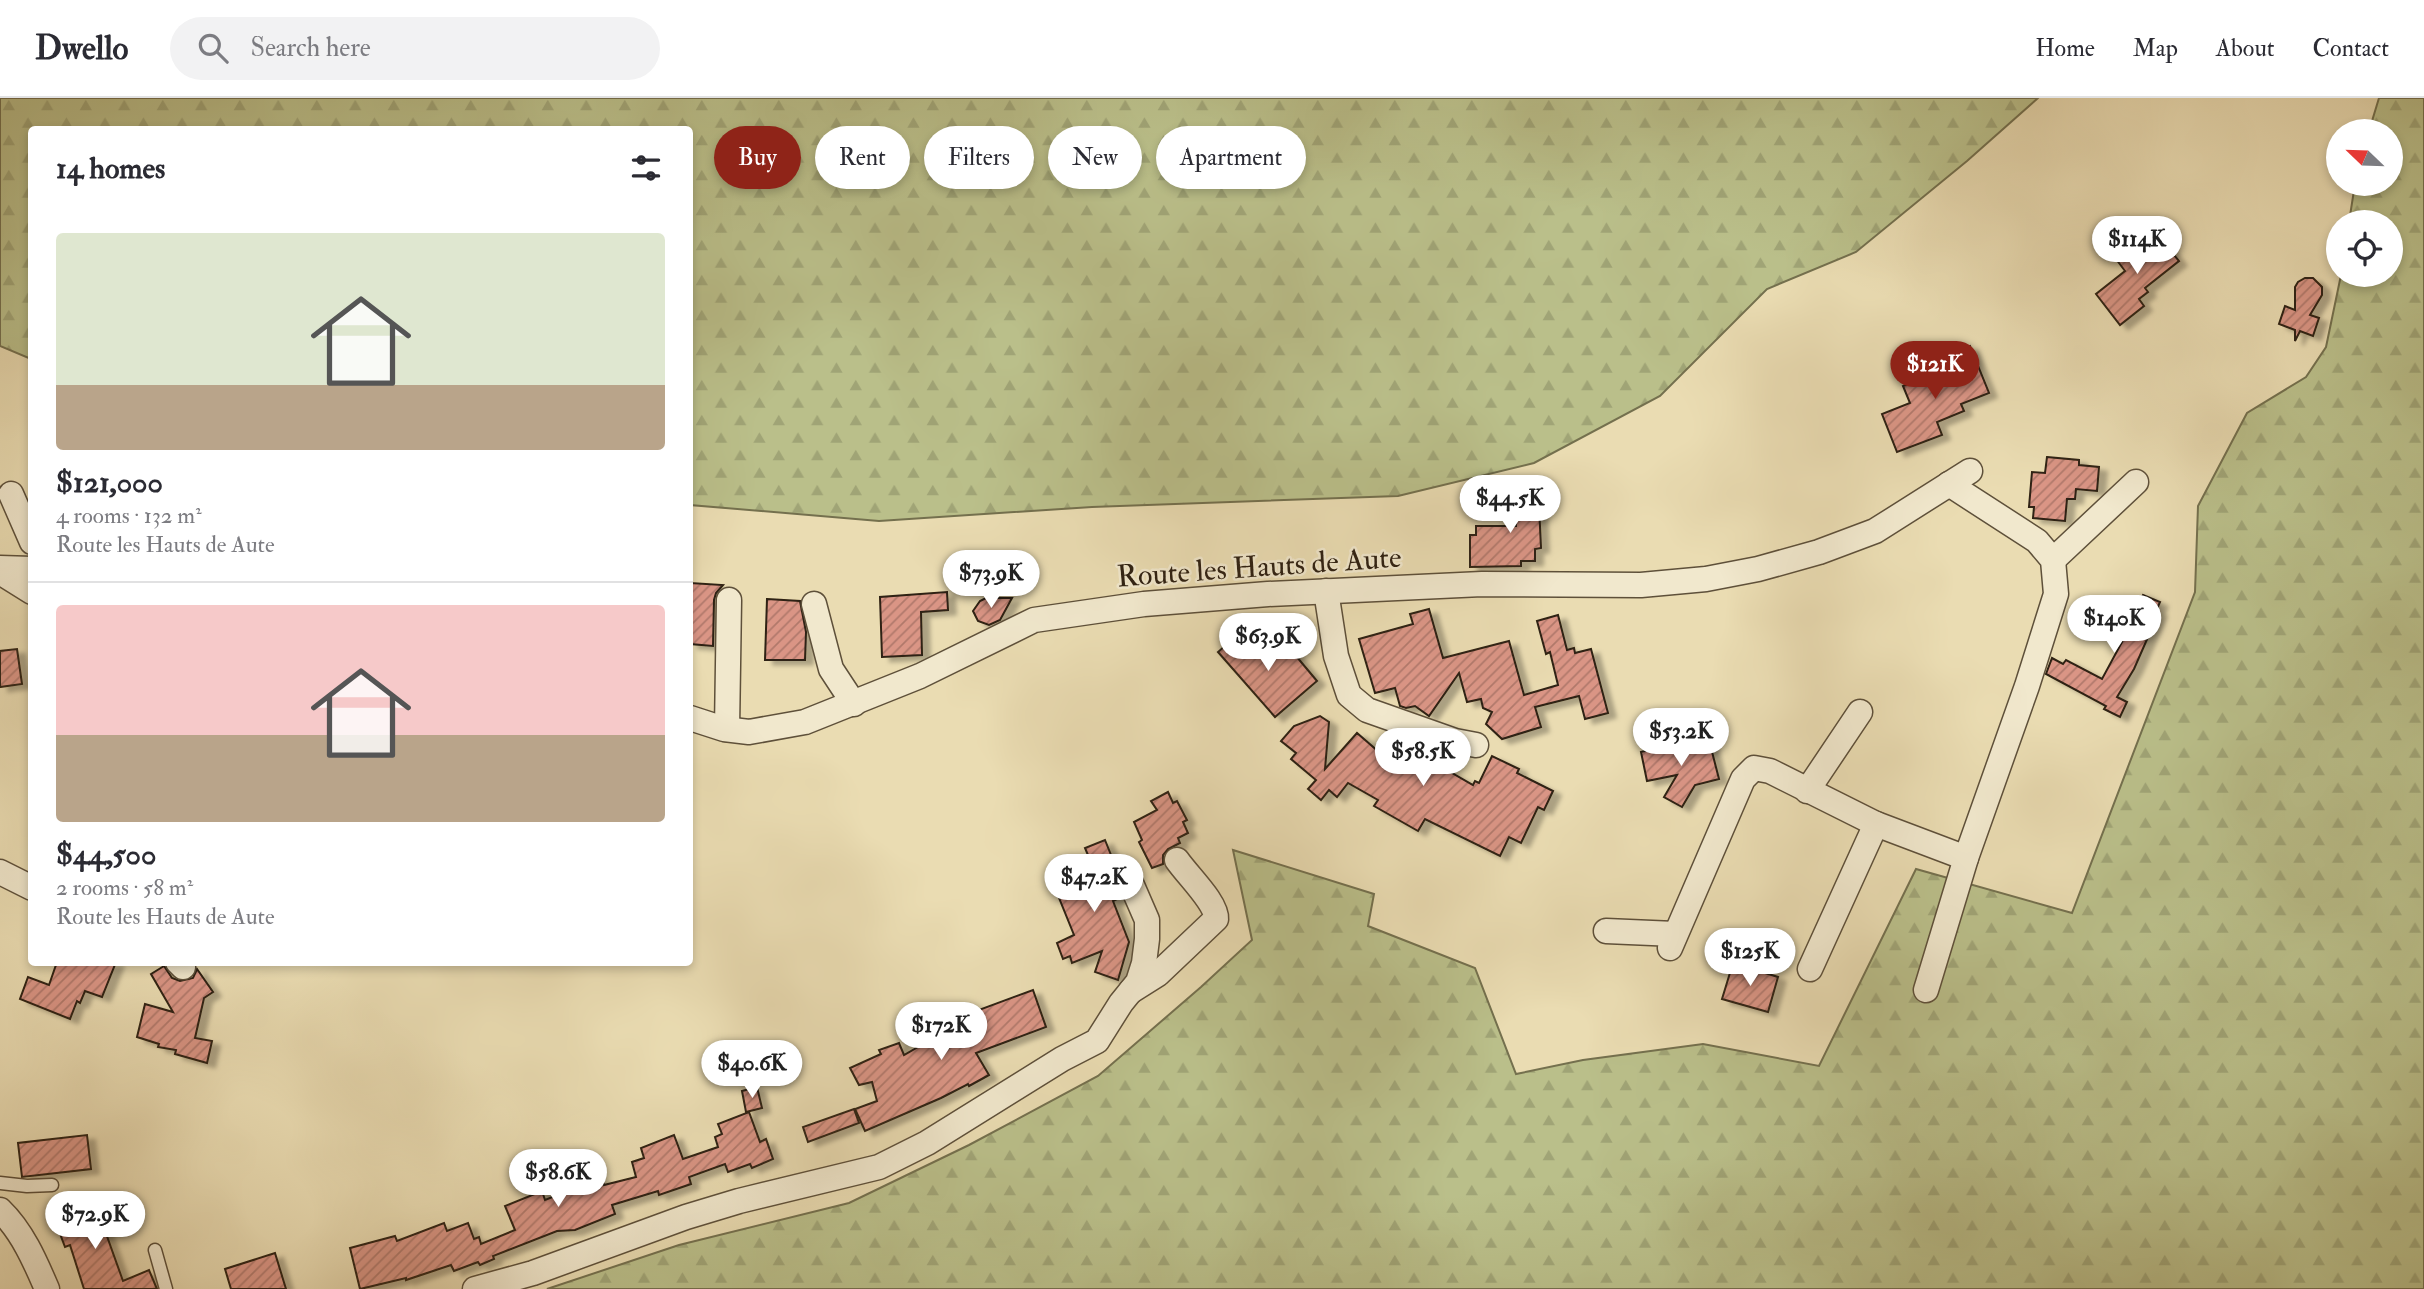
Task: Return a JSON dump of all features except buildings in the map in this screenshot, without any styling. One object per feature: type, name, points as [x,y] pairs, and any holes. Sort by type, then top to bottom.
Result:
[{"type":"street","name":"Route les Hauts de Aute","points":[[693,719],[749,732],[805,722],[920,676],[1034,620],[1144,604],[1326,591],[1482,584],[1641,585],[1706,579],[1758,569],[1807,556],[1875,531],[1970,471]]},
{"type":"street","points":[[2053,561],[2136,482]]},
{"type":"street","points":[[1926,990],[1966,858],[2028,686],[2056,594],[2053,561],[2037,541],[1949,484]]},
{"type":"street","points":[[11,494],[28,533]]},
{"type":"street","points":[[0,570],[28,569]]},
{"type":"street","points":[[0,570],[28,589]]},
{"type":"street","points":[[1326,591],[1336,656],[1349,695],[1367,710],[1455,741],[1476,745]]},
{"type":"street","points":[[727,729],[729,600]]},
{"type":"street","points":[[814,604],[831,669],[854,704]]},
{"type":"street","points":[[1807,791],[1860,712]]},
{"type":"street","points":[[1606,931],[1673,941],[1743,779],[1754,768],[1770,771],[1876,824],[1966,858]]},
{"type":"street","points":[[1810,969],[1876,824]]},
{"type":"street","points":[[1131,991],[1158,974],[1216,919],[1212,902],[1189,878],[1177,860]]},
{"type":"street","points":[[0,872],[28,886]]},
{"type":"street","points":[[475,1289],[533,1273],[686,1217],[739,1201],[879,1167],[927,1143],[1062,1059],[1097,1041],[1138,982],[1147,939],[1147,920],[1127,874]]},
{"type":"street","points":[[0,1210],[12,1221],[29,1249],[47,1289]]},
{"type":"lane","points":[[0,1182],[27,1186],[52,1185]]},
{"type":"lane","points":[[155,1250],[166,1289]]},
{"type":"green space","points":[[0,98],[2038,98],[1967,161],[1856,252],[1767,289],[1660,396],[1534,463],[1398,496],[1092,507],[879,521],[693,505],[693,126],[28,126],[28,358],[0,346]]},
{"type":"green space","points":[[2379,98],[2424,98],[2424,1289],[547,1289],[679,1245],[849,1203],[969,1145],[1098,1076],[1252,940],[1233,850],[1374,894],[1368,926],[1475,968],[1516,1074],[1583,1060],[1703,1044],[1819,1066],[1916,869],[2072,913],[2195,592],[2198,506],[2247,413],[2306,377],[2326,347],[2338,287],[2403,287],[2403,210],[2351,210],[2353,196],[2403,196],[2403,119],[2373,119]]}]
